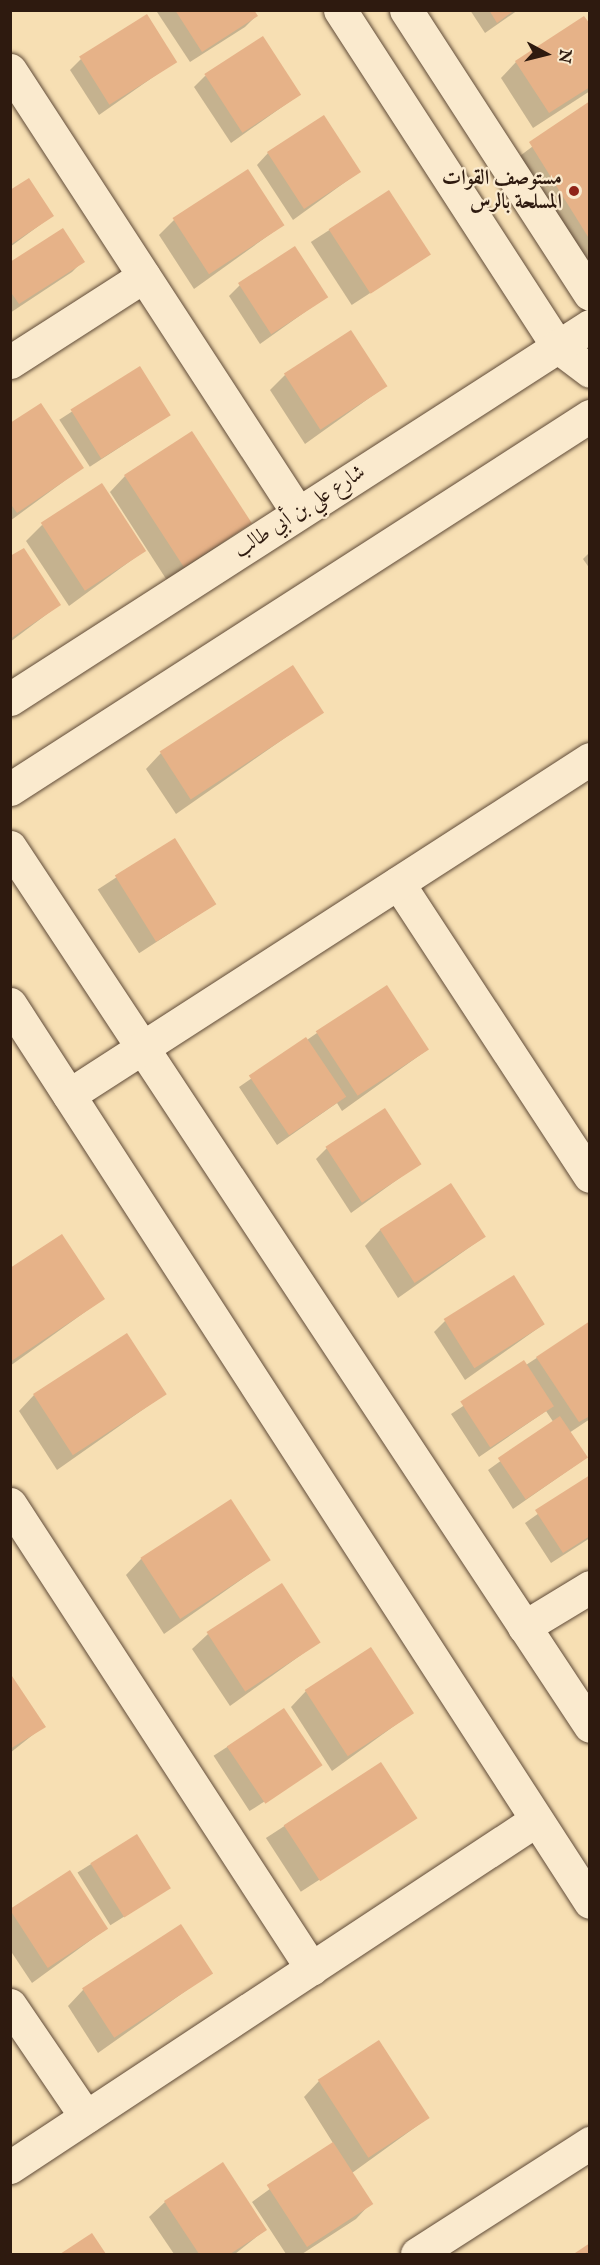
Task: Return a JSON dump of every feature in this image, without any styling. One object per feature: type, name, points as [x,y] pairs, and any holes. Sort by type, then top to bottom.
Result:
[{"type":"street","points":[[340,10],[557,346],[590,371]]},
{"type":"street","points":[[406,10],[590,294]]},
{"type":"street","points":[[10,70],[298,513]]},
{"type":"street","points":[[10,362],[144,276]]},
{"type":"street","name":"شارع علي بن أبي طالب","points":[[10,699],[590,326]]},
{"type":"street","points":[[10,789],[590,416]]},
{"type":"street","points":[[69,1095],[590,759]]},
{"type":"street","points":[[10,847],[590,1726]]},
{"type":"street","points":[[398,883],[590,1176]]},
{"type":"street","points":[[10,1004],[590,1902]]},
{"type":"street","points":[[10,1504],[312,1969]]},
{"type":"street","points":[[524,1628],[590,1587]]},
{"type":"street","points":[[10,2167],[536,1820]]},
{"type":"street","points":[[10,2005],[86,2117]]},
{"type":"street","points":[[417,2254],[590,2143]]},
{"type":"building","points":[[175,10],[254,10],[258,16],[202,52]]},
{"type":"building","points":[[489,10],[515,10],[497,23]]},
{"type":"building","points":[[147,14],[177,62],[109,105],[79,56]]},
{"type":"building","points":[[584,16],[590,24],[590,87],[549,113],[515,61]]},
{"type":"building","points":[[263,36],[301,95],[242,133],[204,74]]},
{"type":"building","name":"مستوصف القوات المسلحة بالرس","points":[[590,101],[590,240],[529,142]]},
{"type":"building","points":[[324,115],[361,172],[304,209],[267,152]]},
{"type":"building","points":[[248,169],[284,225],[209,274],[173,218]]},
{"type":"building","points":[[29,178],[54,216],[10,245],[10,190]]},
{"type":"building","points":[[389,190],[431,255],[371,294],[329,229]]},
{"type":"building","points":[[63,228],[85,262],[19,304],[10,291],[10,262]]},
{"type":"building","points":[[295,246],[328,297],[271,334],[238,283]]},
{"type":"building","points":[[351,330],[387,386],[320,430],[284,374]]},
{"type":"building","points":[[140,366],[171,415],[101,459],[70,409]]},
{"type":"building","points":[[41,403],[84,468],[17,513],[10,503],[10,423]]},
{"type":"building","points":[[192,431],[252,523],[184,567],[124,475]]},
{"type":"building","points":[[102,483],[146,551],[85,591],[41,523]]},
{"type":"building","points":[[24,548],[61,605],[10,639],[10,556]]},
{"type":"building","points":[[293,665],[324,713],[191,799],[160,752]]},
{"type":"building","points":[[175,838],[216,904],[156,942],[115,876]]},
{"type":"building","points":[[387,985],[429,1050],[358,1096],[316,1031]]},
{"type":"building","points":[[306,1037],[346,1097],[289,1135],[249,1076]]},
{"type":"building","points":[[385,1108],[421,1164],[362,1203],[325,1147]]},
{"type":"building","points":[[451,1183],[486,1237],[415,1283],[380,1229]]},
{"type":"building","points":[[62,1234],[105,1299],[10,1362],[10,1268]]},
{"type":"building","points":[[514,1275],[545,1324],[474,1368],[444,1319]]},
{"type":"building","points":[[590,1321],[590,1416],[579,1422],[536,1357]]},
{"type":"building","points":[[127,1333],[167,1394],[73,1455],[33,1394]]},
{"type":"building","points":[[524,1360],[554,1406],[490,1448],[460,1401]]},
{"type":"building","points":[[560,1416],[588,1457],[526,1499],[498,1458]]},
{"type":"building","points":[[590,1475],[590,1536],[563,1553],[535,1510]]},
{"type":"building","points":[[231,1499],[271,1560],[180,1619],[140,1558]]},
{"type":"building","points":[[282,1583],[321,1643],[245,1692],[207,1632]]},
{"type":"building","points":[[371,1647],[414,1713],[348,1756],[305,1690]]},
{"type":"building","points":[[10,1673],[46,1727],[10,1749]]},
{"type":"building","points":[[284,1708],[323,1765],[265,1804],[227,1747]]},
{"type":"building","points":[[381,1762],[417,1818],[320,1881],[284,1825]]},
{"type":"building","points":[[137,1834],[171,1888],[124,1917],[90,1863]]},
{"type":"building","points":[[70,1870],[108,1929],[48,1968],[10,1909]]},
{"type":"building","points":[[181,1924],[213,1973],[114,2038],[82,1988]]},
{"type":"building","points":[[379,2040],[430,2118],[368,2158],[318,2080]]},
{"type":"building","points":[[333,2142],[373,2204],[307,2247],[267,2185]]},
{"type":"building","points":[[223,2162],[267,2230],[230,2254],[199,2254],[164,2201]]},
{"type":"building","points":[[92,2233],[106,2254],[60,2254]]},
{"type":"building","points":[[590,2243],[590,2254],[575,2253]]},
{"type":"place","name":"مستوصف القوات المسلحة بالرس","points":[[574,191]]}]
